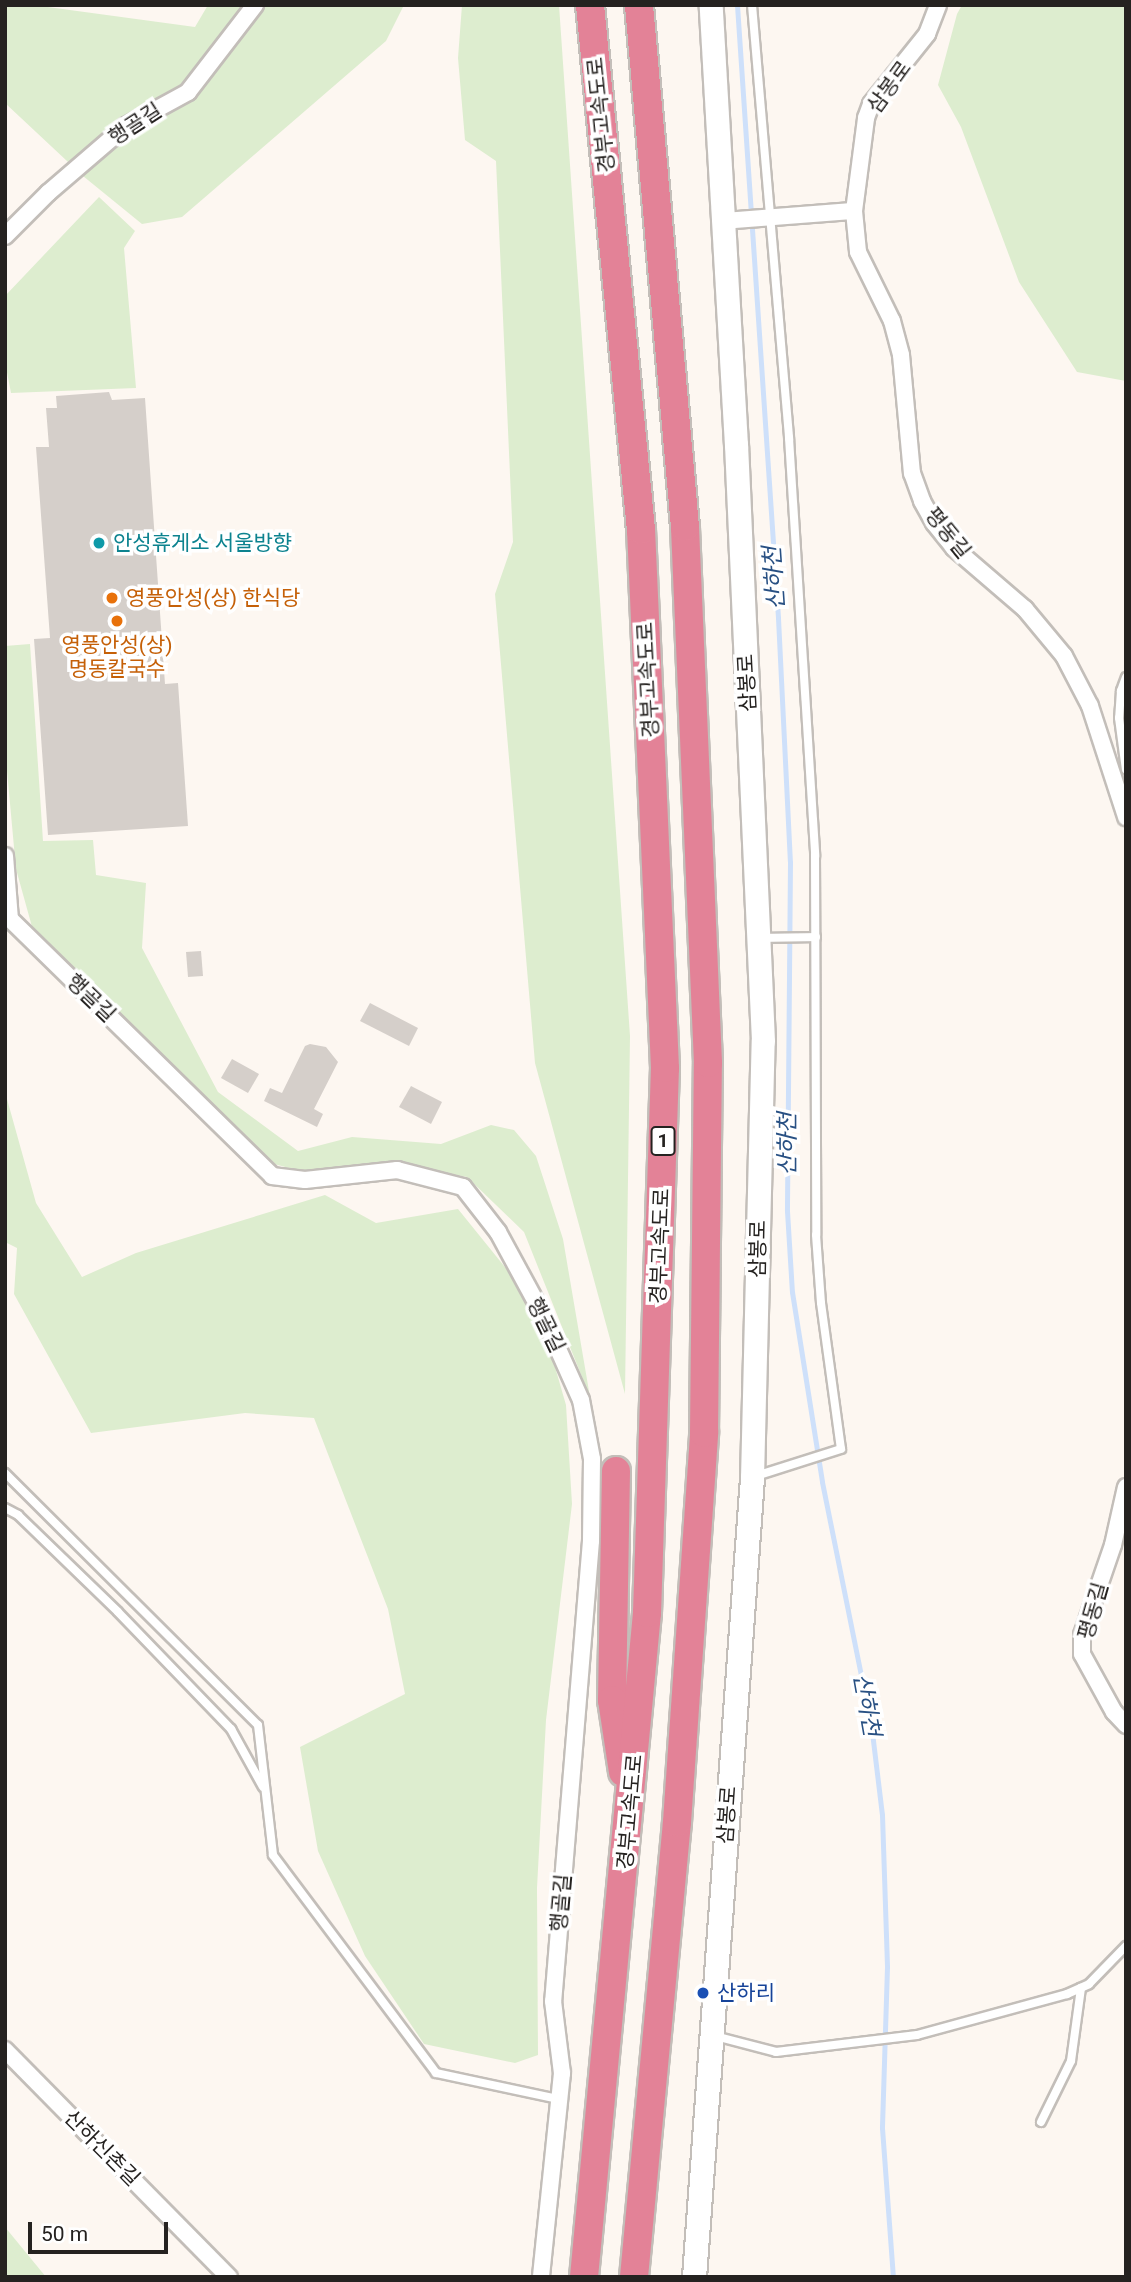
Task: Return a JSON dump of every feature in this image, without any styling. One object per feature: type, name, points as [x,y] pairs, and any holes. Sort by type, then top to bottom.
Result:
[{"type":"highway","name":"경부고속도로","points":[[584,2277],[630,1818],[647,1613],[665,1068],[641,530],[590,5]]},
{"type":"highway","name":"경부고속도로","points":[[634,2277],[677,1822],[704,1433],[708,1063],[685,527],[639,5]]},
{"type":"highway","points":[[616,1471],[612,1700],[630,1818]]},
{"type":"main road","name":"삼봉로","points":[[694,2277],[752,1478],[767,938],[711,5]]},
{"type":"street","name":"행골길","points":[[5,236],[48,193],[126,125],[188,92],[255,5]]},
{"type":"street","name":"삼봉로","points":[[854,211],[866,118],[883,88],[927,34],[938,5]]},
{"type":"street","points":[[723,220],[854,211]]},
{"type":"street","name":"평동길","points":[[854,211],[858,252],[892,321],[901,355],[912,473],[922,501],[934,523],[954,548],[1025,609],[1064,656],[1090,706],[1126,817]]},
{"type":"street","name":"행골길","points":[[5,856],[10,919],[272,1176],[305,1180],[397,1170],[463,1187],[498,1231],[542,1313],[581,1400],[592,1460],[591,1541],[553,2001],[562,2073],[541,2277]]},
{"type":"street","name":"평동길","points":[[1126,1487],[1113,1545],[1082,1635],[1082,1654],[1114,1712],[1126,1725]]},
{"type":"street","name":"산하신촌길","points":[[5,2050],[229,2277]]},
{"type":"lane","points":[[752,5],[805,671],[815,855],[816,1235],[821,1303],[841,1449],[785,1465],[752,1478]]},
{"type":"lane","points":[[1126,677],[1119,718],[1126,770]]},
{"type":"lane","points":[[767,938],[816,937]]},
{"type":"lane","points":[[5,1473],[258,1725],[273,1855],[436,2073],[558,2099]]},
{"type":"lane","points":[[5,1508],[18,1515],[108,1602],[231,1728],[266,1792]]},
{"type":"lane","points":[[711,2035],[776,2052],[901,2037],[1068,1994],[1089,1984],[1126,1945]]},
{"type":"lane","points":[[1041,2122],[1071,2061],[1081,1988]]},
{"type":"green space","points":[[5,5],[33,5],[195,27],[208,5],[404,5],[386,41],[182,217],[142,224],[83,176],[5,103]]},
{"type":"green space","points":[[462,5],[559,5],[630,1036],[625,1394],[535,1063],[495,594],[513,542],[496,161],[465,140],[458,58]]},
{"type":"green space","points":[[962,5],[1126,5],[1126,381],[1077,372],[1019,282],[961,127],[938,85],[957,14]]},
{"type":"green space","points":[[99,197],[135,231],[124,248],[136,388],[11,393],[5,362],[5,296]]},
{"type":"green space","points":[[30,644],[43,841],[93,840],[96,875],[146,883],[142,948],[218,1092],[298,1151],[352,1137],[441,1144],[491,1125],[514,1130],[536,1156],[563,1239],[590,1397],[524,1232],[467,1177],[386,1161],[305,1180],[308,1173],[259,1160],[34,934],[16,869],[5,749],[5,646]]},
{"type":"green space","points":[[5,981],[7,1099],[36,1203],[82,1277],[136,1253],[325,1195],[376,1223],[458,1209],[538,1308],[566,1405],[572,1504],[546,1720],[537,1888],[538,2055],[515,2063],[424,2044],[365,1956],[318,1851],[300,1747],[405,1694],[388,1609],[314,1418],[245,1413],[91,1433],[14,1294],[17,1248],[5,1242]]},
{"type":"green space","points":[[5,2227],[46,2277],[5,2277]]},
{"type":"building","name":"안성휴게소 서울방향","points":[[109,392],[112,400],[145,398],[165,684],[178,683],[188,826],[48,835],[34,639],[50,638],[36,447],[49,447],[46,408],[57,408],[56,396]]},
{"type":"building","points":[[201,951],[203,976],[188,977],[186,952]]},
{"type":"building","points":[[370,1003],[418,1028],[409,1046],[360,1021]]},
{"type":"building","points":[[310,1044],[326,1047],[338,1062],[314,1109],[323,1114],[317,1127],[264,1101],[270,1088],[282,1093],[305,1046]]},
{"type":"building","points":[[232,1059],[259,1074],[248,1093],[221,1078]]},
{"type":"building","points":[[411,1086],[442,1102],[431,1124],[399,1107]]},
{"type":"waterway","name":"산하천","points":[[737,5],[778,618],[790,862],[787,1211],[792,1292],[822,1482],[871,1724],[882,1815],[887,1967],[882,2128],[893,2277]]},
{"type":"place","name":"안성휴게소 서울방향","points":[[99,543]]},
{"type":"place","name":"영풍안성(상) 한식당","points":[[112,598]]},
{"type":"place","name":"영풍안성(상) 명동칼국수","points":[[117,621]]},
{"type":"place","name":"산하리","points":[[703,1993]]}]
